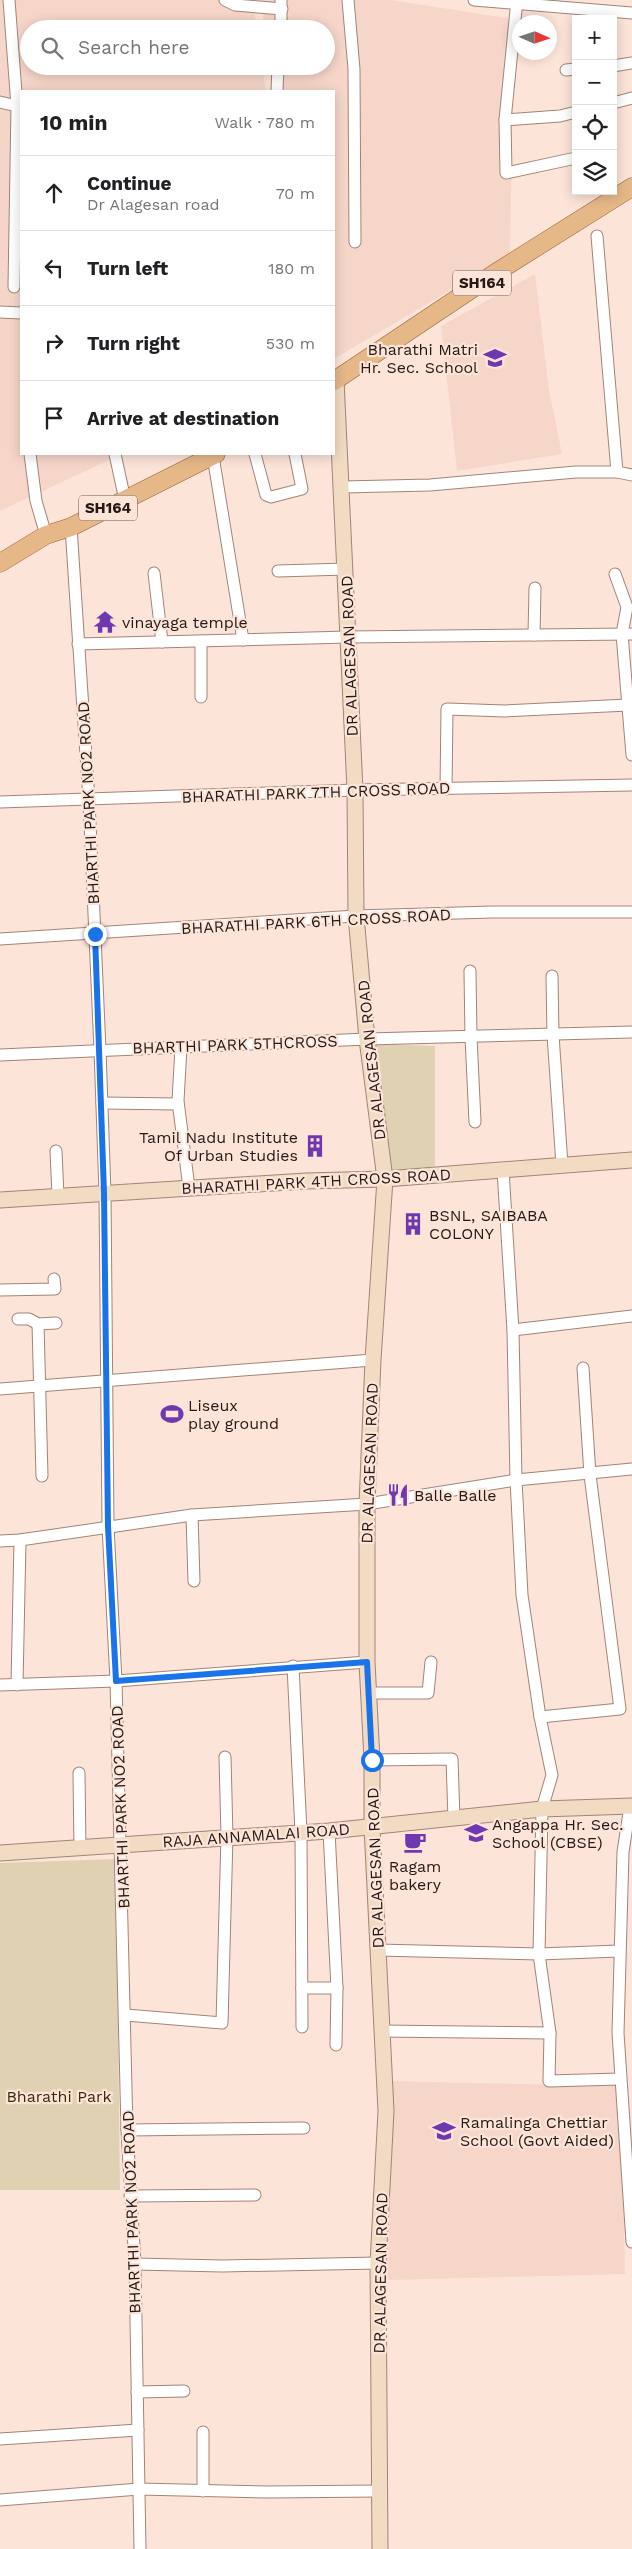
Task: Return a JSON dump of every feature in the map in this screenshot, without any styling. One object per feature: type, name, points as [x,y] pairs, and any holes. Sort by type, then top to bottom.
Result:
[{"type":"main road","name":"SH164","points":[[335,380],[500,270],[632,187]]},
{"type":"main road","name":"SH164","points":[[0,563],[46,536],[71,527],[215,455]]},
{"type":"street","points":[[8,0],[17,106],[14,287]]},
{"type":"street","points":[[225,0],[235,6],[282,4],[281,20]]},
{"type":"street","points":[[348,0],[354,69],[355,242]]},
{"type":"street","points":[[474,0],[585,4],[632,13]]},
{"type":"street","points":[[517,2],[505,120],[506,174],[572,159]]},
{"type":"street","points":[[617,65],[632,63]]},
{"type":"street","points":[[277,90],[278,75]]},
{"type":"street","points":[[617,102],[632,98]]},
{"type":"street","points":[[0,102],[17,106]]},
{"type":"street","points":[[505,120],[560,116],[572,113]]},
{"type":"street","points":[[597,236],[617,472]]},
{"type":"street","points":[[0,312],[20,313]]},
{"type":"street","name":"DR ALAGESAN ROAD","points":[[335,380],[343,487],[354,790],[356,916],[367,1039],[385,1178],[373,1360],[367,1504],[367,1662],[372,1760],[372,1827],[386,2111],[378,2262],[380,2549]]},
{"type":"street","points":[[30,455],[36,501],[46,536]]},
{"type":"street","points":[[115,455],[125,500]]},
{"type":"street","points":[[215,455],[243,640]]},
{"type":"street","points":[[255,455],[266,495],[271,497],[302,489],[295,455]]},
{"type":"street","points":[[343,487],[430,485],[576,472],[617,472],[632,475]]},
{"type":"street","name":"BHARTHI PARK NO2 ROAD","points":[[71,527],[89,800],[102,1103],[108,1382],[108,1526],[116,1681],[126,2015],[127,2130],[135,2264],[140,2549]]},
{"type":"street","points":[[278,571],[346,569]]},
{"type":"street","points":[[154,572],[162,642]]},
{"type":"street","points":[[615,574],[627,607],[628,705],[632,755]]},
{"type":"street","points":[[534,635],[535,588]]},
{"type":"street","points":[[78,644],[348,637],[627,634]]},
{"type":"street","points":[[200,697],[201,641]]},
{"type":"street","points":[[446,788],[447,709],[505,711],[628,705]]},
{"type":"street","name":"BHARATHI PARK 7TH CROSS ROAD","points":[[0,802],[354,790],[632,785]]},
{"type":"street","name":"BHARATHI PARK 6TH CROSS ROAD","points":[[0,939],[356,916],[492,912],[632,912]]},
{"type":"street","points":[[470,971],[470,1037],[475,1122]]},
{"type":"street","points":[[552,976],[553,1035],[562,1165]]},
{"type":"street","name":"BHARTHI PARK 5THCROSS","points":[[0,1055],[367,1039],[632,1032]]},
{"type":"street","points":[[181,1046],[178,1104],[189,1188]]},
{"type":"street","points":[[102,1103],[178,1104]]},
{"type":"street","points":[[56,1151],[58,1196]]},
{"type":"street","name":"BHARATHI PARK 4TH CROSS ROAD","points":[[0,1200],[385,1178],[632,1160]]},
{"type":"street","points":[[504,1170],[513,1330],[516,1480],[522,1595],[540,1717],[552,1775],[542,1810],[539,1954],[550,2033],[549,2081],[619,2079]]},
{"type":"street","points":[[0,1290],[55,1289],[54,1279]]},
{"type":"street","points":[[513,1330],[632,1316]]},
{"type":"street","points":[[18,1319],[29,1319],[38,1324],[56,1323]]},
{"type":"street","points":[[38,1324],[42,1476]]},
{"type":"street","points":[[0,1389],[373,1360]]},
{"type":"street","points":[[540,1717],[626,1709],[590,1474],[583,1368]]},
{"type":"street","points":[[0,1541],[20,1540],[192,1515],[367,1504],[516,1480],[632,1469]]},
{"type":"street","points":[[192,1515],[194,1582]]},
{"type":"street","points":[[18,1685],[20,1540]]},
{"type":"street","points":[[0,1685],[116,1681],[293,1666],[367,1662]]},
{"type":"street","points":[[369,1693],[428,1693],[431,1662]]},
{"type":"street","points":[[293,1666],[301,1832],[302,2027]]},
{"type":"street","points":[[126,2015],[222,2023],[227,1836],[225,1756]]},
{"type":"street","points":[[372,1760],[452,1759],[454,1819]]},
{"type":"street","points":[[79,1773],[80,1848]]},
{"type":"street","points":[[631,1806],[623,1852],[619,1951],[619,2079],[632,2242]]},
{"type":"street","name":"RAJA ANNAMALAI ROAD","points":[[0,1853],[227,1836],[329,1831],[542,1810],[631,1806]]},
{"type":"street","points":[[329,1831],[337,1988],[336,2045]]},
{"type":"street","points":[[378,1950],[539,1954],[619,1951]]},
{"type":"street","points":[[302,1988],[337,1988]]},
{"type":"street","points":[[381,2032],[550,2033]]},
{"type":"street","points":[[127,2130],[304,2128]]},
{"type":"street","points":[[130,2196],[255,2195]]},
{"type":"street","points":[[135,2264],[222,2266],[378,2262]]},
{"type":"street","points":[[137,2392],[184,2391]]},
{"type":"street","points":[[0,2438],[138,2430]]},
{"type":"street","points":[[203,2432],[203,2491]]},
{"type":"street","points":[[0,2500],[139,2490],[379,2491]]},
{"type":"shaded area","points":[[0,0],[253,0],[256,20],[20,20],[20,75],[263,75],[266,90],[20,90],[20,455],[120,455],[0,511]]},
{"type":"shaded area","points":[[260,0],[391,0],[512,19],[513,60],[510,255],[335,358],[335,90],[275,90],[272,75],[335,75],[335,20],[263,20]]},
{"type":"shaded area","name":"Bharathi Matri Hr. Sec. School","points":[[535,274],[549,390],[562,454],[457,471],[441,326]]},
{"type":"shaded area","points":[[390,2081],[606,2086],[621,2083],[625,2274],[386,2280]]},
{"type":"green space","points":[[373,1044],[435,1046],[435,1166],[388,1175]]},
{"type":"green space","name":"Bharathi Park","points":[[116,1859],[120,2190],[0,2190],[0,1863]]},
{"type":"place","name":"Bharathi Matri Hr. Sec. School","points":[[495,358]]},
{"type":"place","name":"vinayaga temple","points":[[105,622]]},
{"type":"place","name":"Tamil Nadu Institute Of Urban Studies","points":[[315,1146]]},
{"type":"place","name":"BSNL, SAIBABA COLONY","points":[[413,1224]]},
{"type":"place","name":"Liseux play ground","points":[[172,1414]]},
{"type":"place","name":"Balle Balle","points":[[398,1495]]},
{"type":"place","name":"Angappa Hr. Sec. School (CBSE)","points":[[476,1833]]},
{"type":"place","name":"Ragam bakery","points":[[415,1842]]},
{"type":"place","name":"Ramalinga Chettiar School (Govt Aided)","points":[[444,2131]]},
{"type":"route","points":[[95,934],[104,1193],[108,1382],[108,1526],[116,1681],[293,1666],[367,1662],[372,1760]]}]
